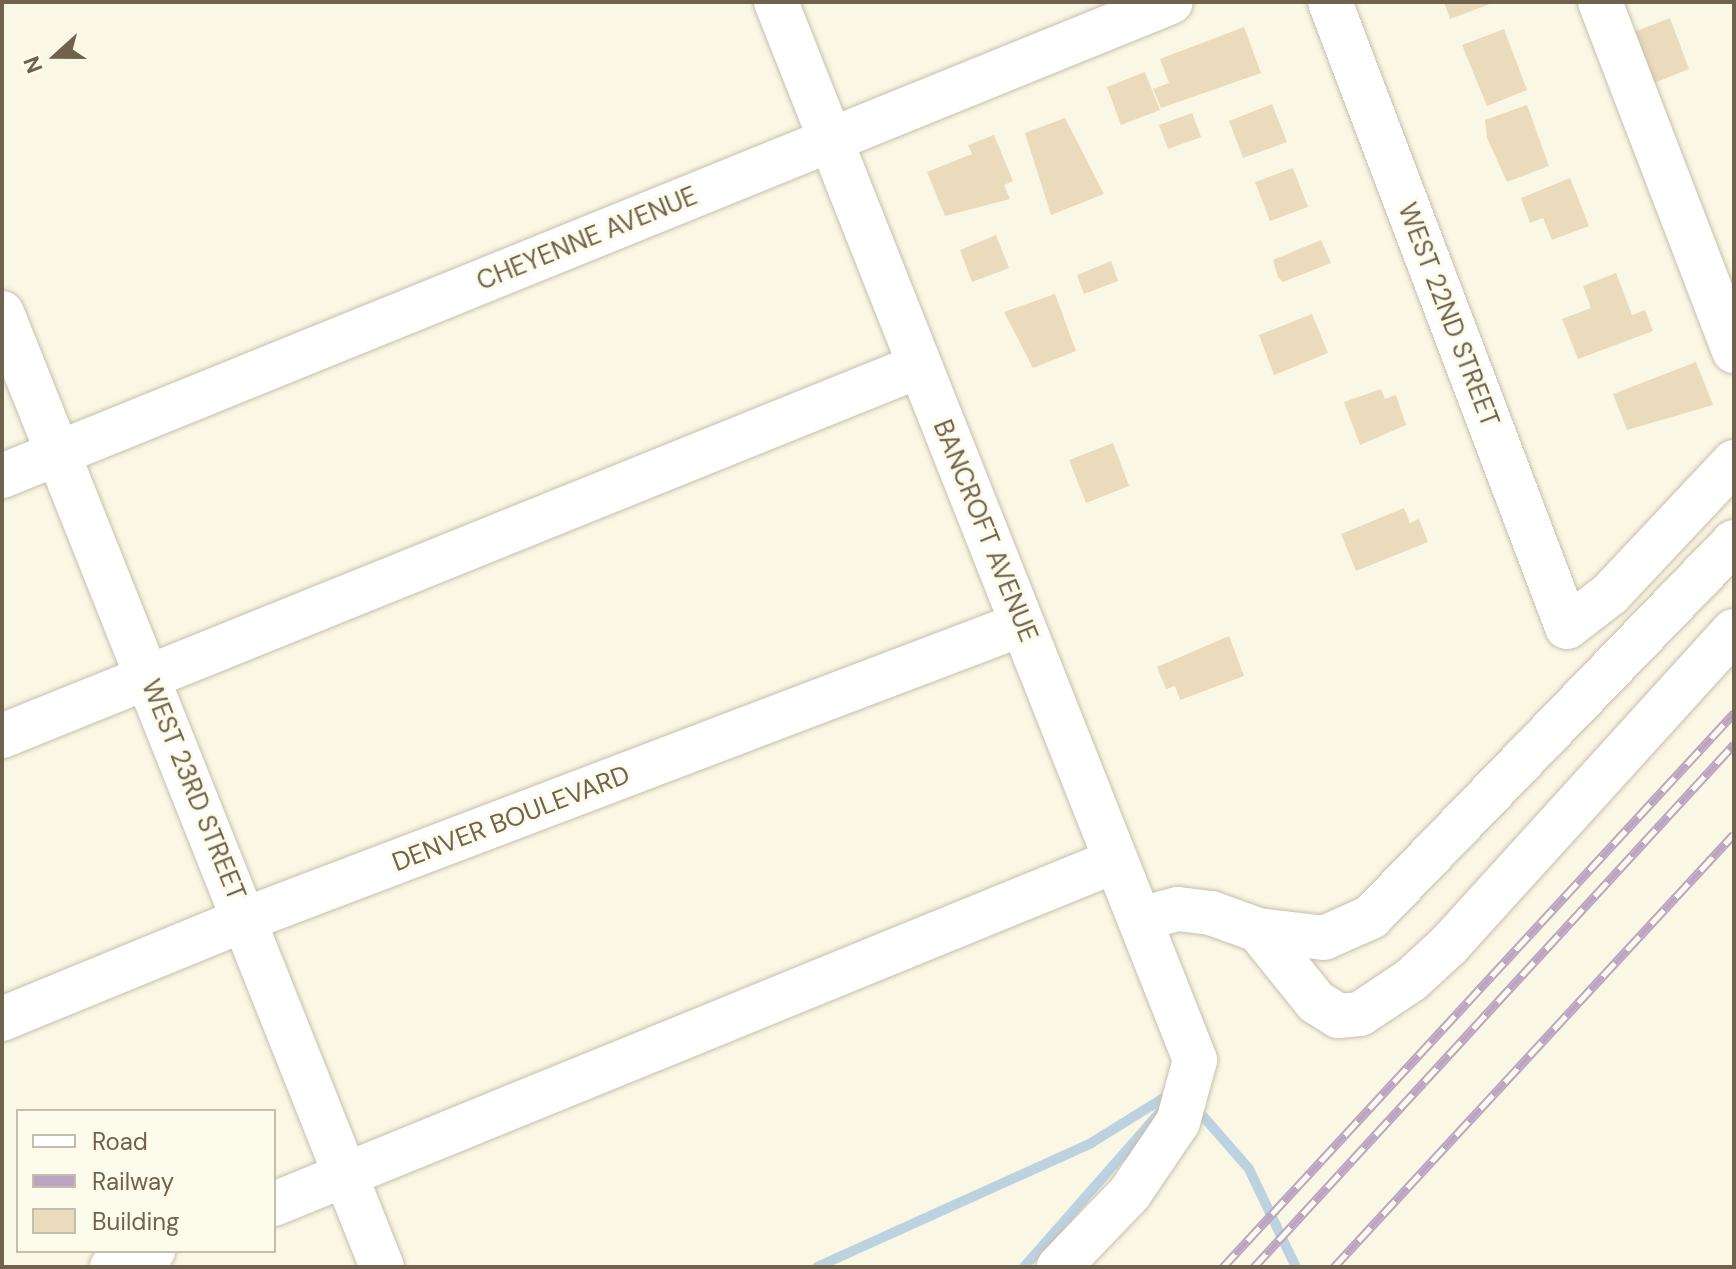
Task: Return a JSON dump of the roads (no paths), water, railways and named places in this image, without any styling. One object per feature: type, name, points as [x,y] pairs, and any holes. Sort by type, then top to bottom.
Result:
[{"type":"street","name":"BANCROFT AVENUE","points":[[776,2],[1195,1060],[1178,1122],[1130,1193],[1059,1267]]},
{"type":"street","name":"CHEYENNE AVENUE","points":[[2,476],[1171,2]]},
{"type":"street","name":"WEST 22ND STREET","points":[[1330,2],[1567,627],[1610,594],[1734,462]]},
{"type":"street","points":[[1600,2],[1734,351]]},
{"type":"street","name":"WEST 23RD STREET","points":[[2,313],[56,455],[246,919],[382,1267]]},
{"type":"street","points":[[2,736],[919,366]]},
{"type":"street","points":[[1140,919],[1178,909],[1211,913],[1258,930],[1324,938],[1371,917],[1734,542]]},
{"type":"street","name":"DENVER BOULEVARD","points":[[2,1019],[246,919],[1022,624]]},
{"type":"street","points":[[1258,930],[1316,1002],[1338,1016],[1360,1014],[1411,980],[1449,945],[1734,631]]},
{"type":"street","points":[[276,1203],[1115,861]]},
{"type":"street","points":[[112,1267],[148,1253]]},
{"type":"waterway","points":[[817,1267],[1091,1143],[1162,1099],[1172,1101]]},
{"type":"waterway","points":[[1195,1107],[1249,1169],[1296,1267]]},
{"type":"waterway","points":[[1024,1267],[1160,1112]]},
{"type":"railway","points":[[1223,1267],[1734,713]]},
{"type":"railway","points":[[1254,1267],[1734,744]]},
{"type":"railway","points":[[1334,1267],[1734,834]]}]
